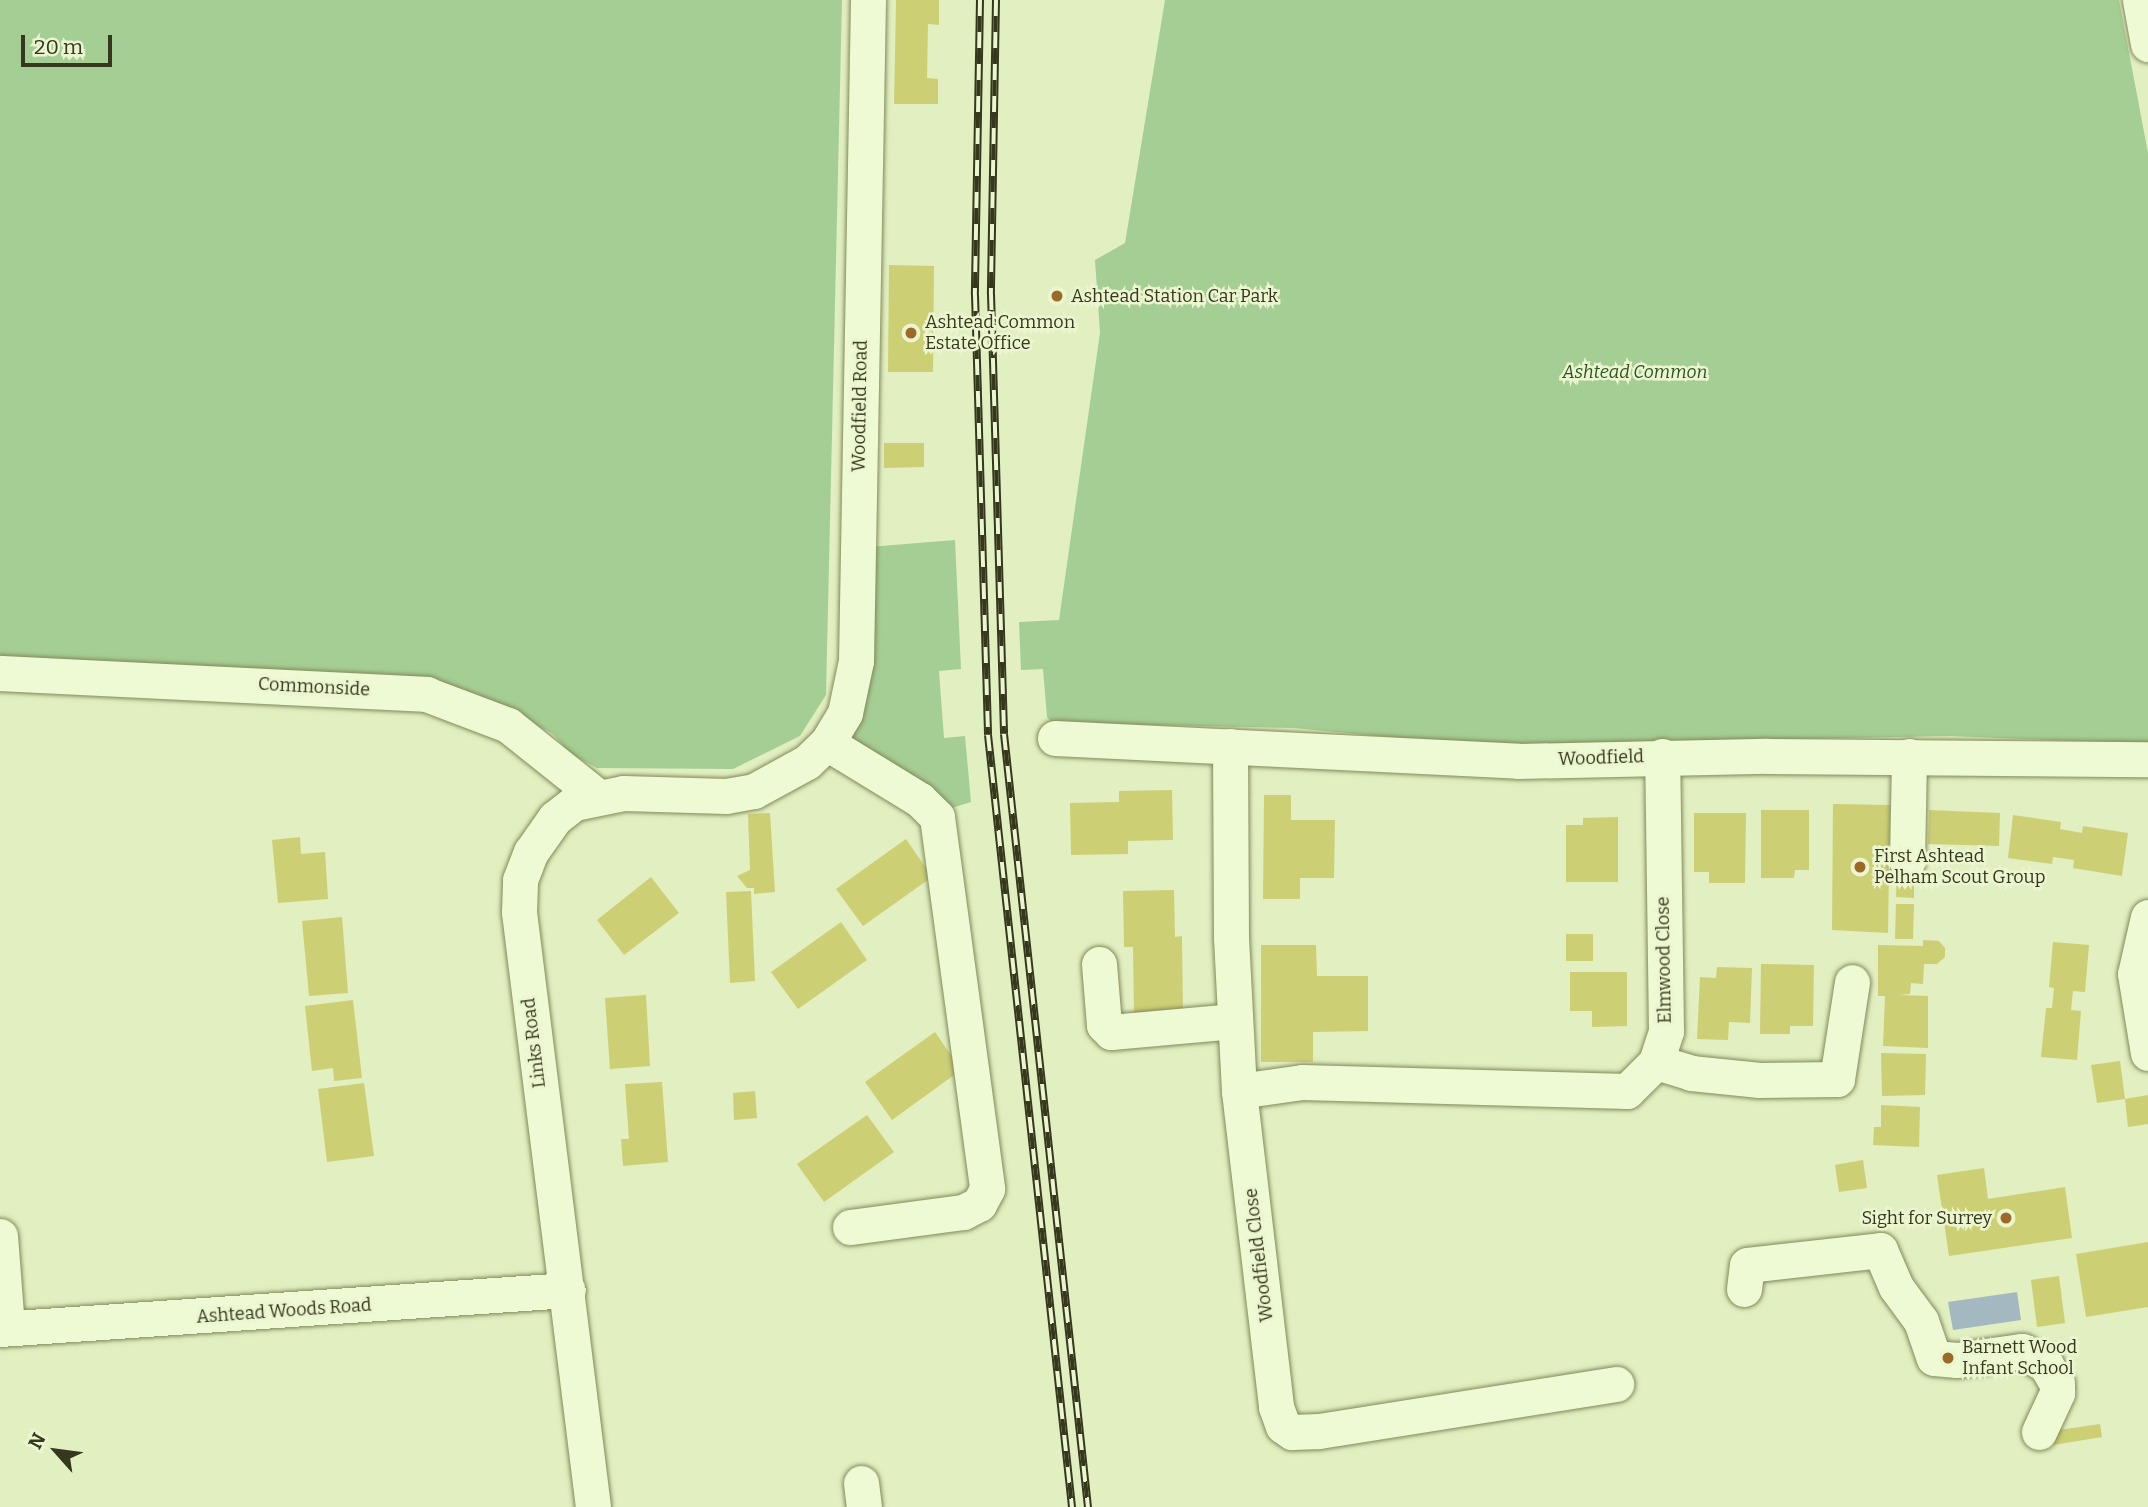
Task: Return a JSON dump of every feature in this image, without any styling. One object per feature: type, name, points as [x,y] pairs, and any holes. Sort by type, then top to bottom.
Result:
[{"type":"street","name":"Woodfield Road","points":[[777,780],[807,762],[827,743],[845,713],[856,661],[868,0]]},
{"type":"street","points":[[2140,0],[2148,44]]},
{"type":"street","name":"Commonside","points":[[0,673],[426,694],[508,725],[597,796]]},
{"type":"street","name":"Woodfield","points":[[1055,738],[1518,761],[1662,756],[2148,759]]},
{"type":"street","points":[[827,743],[920,800],[937,817],[988,1189],[979,1204],[963,1212],[850,1227]]},
{"type":"street","name":"Woodfield Close","points":[[1230,746],[1235,1021],[1239,1091],[1276,1407],[1283,1426],[1292,1432],[1319,1431],[1616,1384]]},
{"type":"street","name":"Elmwood Close","points":[[1239,1091],[1302,1082],[1628,1091],[1656,1062],[1665,1031],[1662,756]]},
{"type":"street","points":[[1907,862],[1909,756]]},
{"type":"street","name":"Links Road","points":[[593,1507],[519,912],[520,880],[531,852],[555,818],[574,803],[597,796],[726,796],[777,780]]},
{"type":"street","points":[[2148,917],[2135,974],[2148,1054]]},
{"type":"street","points":[[1099,964],[1104,1025],[1111,1032],[1235,1021]]},
{"type":"street","points":[[1656,1062],[1691,1073],[1760,1080],[1837,1079],[1852,982]]},
{"type":"street","points":[[0,1236],[4,1328]]},
{"type":"street","points":[[1744,1289],[1747,1265],[1880,1250],[1896,1287],[1921,1321],[1934,1357],[1956,1360],[2022,1351],[2046,1365],[2057,1384],[2057,1392],[2039,1432]]},
{"type":"street","name":"Ashtead Woods Road","points":[[4,1328],[568,1290]]},
{"type":"green space","points":[[0,0],[842,0],[826,695],[800,736],[733,769],[597,768],[571,754],[553,734],[499,705],[395,675],[0,657]]},
{"type":"green space","name":"Ashtead Common","points":[[1165,0],[2119,0],[2148,153],[2148,744],[1950,736],[1472,745],[1294,728],[1052,723],[1047,717],[1043,669],[1021,670],[1019,622],[1059,620],[1100,333],[1095,260],[1125,243]]},
{"type":"green space","points":[[955,540],[961,669],[939,671],[944,738],[965,736],[971,802],[942,811],[854,748],[848,719],[869,547]]},
{"type":"water","points":[[2017,1292],[2021,1320],[1953,1330],[1948,1302]]},
{"type":"building","points":[[896,0],[939,0],[939,25],[928,24],[927,78],[938,79],[938,104],[894,104]]},
{"type":"building","name":"Ashtead Common Estate Office","points":[[889,265],[934,266],[933,372],[888,372]]},
{"type":"building","points":[[884,443],[924,443],[924,467],[884,468]]},
{"type":"building","points":[[1172,790],[1173,840],[1128,841],[1128,854],[1071,855],[1070,803],[1119,802],[1119,791]]},
{"type":"building","points":[[1264,795],[1291,795],[1291,820],[1335,820],[1334,878],[1300,878],[1300,899],[1263,899]]},
{"type":"building","name":"First Ashtead Pelham Scout Group","points":[[1833,804],[1890,805],[1888,933],[1832,930]]},
{"type":"building","points":[[1761,810],[1809,810],[1809,870],[1795,870],[1794,878],[1761,878]]},
{"type":"building","points":[[1929,810],[2000,813],[1999,846],[1928,844]]},
{"type":"building","points":[[770,813],[775,892],[754,894],[754,888],[747,888],[737,876],[750,870],[748,814]]},
{"type":"building","points":[[1694,813],[1746,813],[1745,883],[1709,883],[1709,872],[1694,872]]},
{"type":"building","points":[[2013,815],[2061,822],[2060,829],[2082,833],[2083,826],[2128,833],[2122,876],[2073,868],[2074,860],[2053,857],[2052,864],[2008,858]]},
{"type":"building","points":[[1618,817],[1618,882],[1566,882],[1566,825],[1583,825],[1583,818]]},
{"type":"building","points":[[300,837],[301,854],[325,852],[328,899],[278,903],[272,840]]},
{"type":"building","points":[[906,839],[932,877],[863,926],[836,889]]},
{"type":"building","points":[[1897,865],[1914,865],[1914,898],[1896,897]]},
{"type":"building","points":[[651,877],[679,913],[624,955],[597,920]]},
{"type":"building","points":[[1174,890],[1175,937],[1182,936],[1183,1014],[1134,1015],[1133,947],[1124,947],[1123,891]]},
{"type":"building","points":[[751,891],[755,981],[730,983],[726,892]]},
{"type":"building","points":[[1896,904],[1914,904],[1913,939],[1895,939]]},
{"type":"building","points":[[342,917],[348,993],[309,996],[302,921]]},
{"type":"building","points":[[841,922],[867,960],[798,1009],[771,972]]},
{"type":"building","points":[[1566,934],[1593,934],[1593,961],[1566,961]]},
{"type":"building","points":[[1923,940],[1939,941],[1945,948],[1945,957],[1937,964],[1924,964],[1923,984],[1911,983],[1910,994],[1898,995],[1928,996],[1928,1048],[1883,1046],[1885,996],[1878,996],[1878,945],[1923,946]]},
{"type":"building","points":[[2053,942],[2089,945],[2085,992],[2073,991],[2071,1010],[2081,1011],[2077,1060],[2041,1057],[2046,1008],[2052,1008],[2054,988],[2049,987]]},
{"type":"building","points":[[1261,945],[1316,945],[1317,976],[1368,976],[1368,1031],[1313,1032],[1313,1062],[1261,1062]]},
{"type":"building","points":[[1761,964],[1814,965],[1813,1026],[1790,1026],[1790,1034],[1760,1034]]},
{"type":"building","points":[[1717,967],[1752,968],[1750,1023],[1729,1022],[1728,1040],[1697,1039],[1700,977],[1716,978]]},
{"type":"building","points":[[1570,972],[1627,972],[1627,1026],[1592,1027],[1592,1011],[1570,1011]]},
{"type":"building","points":[[646,995],[650,1066],[610,1069],[605,998]]},
{"type":"building","points":[[353,1000],[362,1078],[334,1081],[333,1068],[312,1071],[305,1006]]},
{"type":"building","points":[[935,1032],[961,1070],[892,1120],[865,1082]]},
{"type":"building","points":[[1881,1053],[1926,1054],[1925,1095],[1882,1096]]},
{"type":"building","points":[[2120,1061],[2125,1099],[2097,1103],[2091,1065]]},
{"type":"building","points":[[662,1082],[668,1162],[623,1166],[621,1139],[629,1139],[625,1084]]},
{"type":"building","points":[[364,1083],[374,1156],[327,1162],[318,1089]]},
{"type":"building","points":[[755,1091],[757,1118],[734,1120],[733,1093]]},
{"type":"building","points":[[2148,1095],[2148,1124],[2128,1127],[2125,1099]]},
{"type":"building","points":[[1881,1105],[1920,1107],[1919,1147],[1873,1145],[1874,1127],[1881,1127]]},
{"type":"building","points":[[867,1115],[894,1152],[824,1202],[797,1164]]},
{"type":"building","points":[[1863,1160],[1867,1188],[1839,1192],[1835,1165]]},
{"type":"building","name":"Sight for Surrey","points":[[1984,1168],[1988,1199],[2065,1187],[2072,1238],[1949,1256],[1937,1175]]},
{"type":"building","points":[[2148,1242],[2148,1307],[2086,1317],[2076,1254]]},
{"type":"building","points":[[2059,1276],[2065,1323],[2037,1327],[2031,1280]]},
{"type":"building","points":[[2100,1424],[2102,1437],[2047,1446],[2045,1432]]},
{"type":"railway","points":[[980,0],[975,295],[988,735],[1072,1507]]},
{"type":"railway","points":[[996,0],[991,294],[1004,734],[1088,1507]]},
{"type":"place","name":"Ashtead Station Car Park","points":[[1057,296]]},
{"type":"place","name":"Ashtead Common Estate Office","points":[[911,333]]},
{"type":"place","name":"First Ashtead Pelham Scout Group","points":[[1860,867]]},
{"type":"place","name":"Sight for Surrey","points":[[2006,1218]]},
{"type":"place","name":"Barnett Wood Infant School","points":[[1948,1358]]}]
